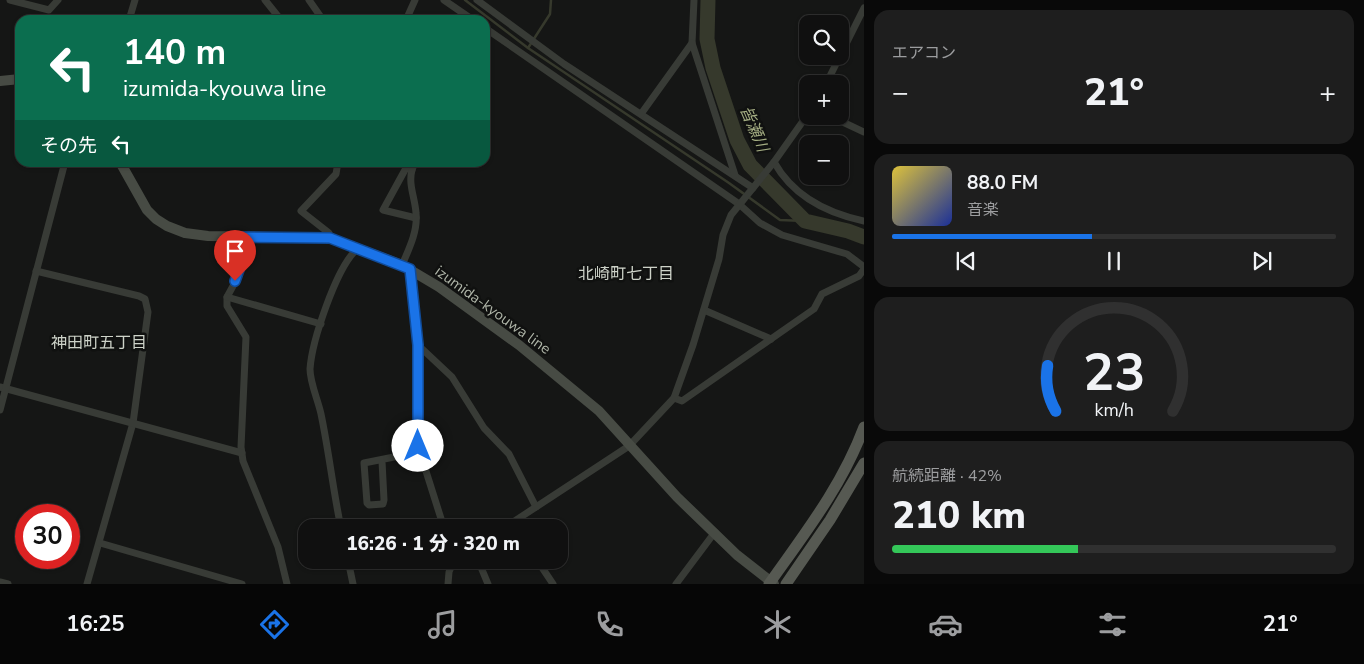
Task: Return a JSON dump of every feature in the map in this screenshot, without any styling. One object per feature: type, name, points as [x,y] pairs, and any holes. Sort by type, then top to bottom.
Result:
[{"type":"main road","points":[[0,81],[15,80]]},
{"type":"main road","name":"izumida-kyouwa line","points":[[123,167],[147,210],[167,226],[201,235],[330,238],[406,267],[469,307],[535,357],[599,411],[677,497],[737,555],[772,583]]},
{"type":"main road","points":[[772,583],[833,493],[850,461],[864,427]]},
{"type":"main road","points":[[786,584],[835,514],[864,463]]},
{"type":"street","points":[[10,0],[49,10],[58,0]]},
{"type":"street","points":[[130,15],[135,0]]},
{"type":"street","points":[[264,0],[277,15]]},
{"type":"street","points":[[310,0],[320,15]]},
{"type":"street","points":[[408,15],[415,0]]},
{"type":"street","points":[[444,0],[466,15]]},
{"type":"street","points":[[477,0],[564,64],[753,188]]},
{"type":"street","points":[[694,0],[692,43],[735,175]]},
{"type":"street","points":[[830,75],[864,8]]},
{"type":"street","points":[[490,31],[741,203],[760,223],[782,235],[847,254],[864,268],[859,276],[822,294],[814,309],[682,402],[674,398]]},
{"type":"street","points":[[641,114],[692,43]]},
{"type":"street","points":[[522,519],[536,507],[629,446],[674,398],[704,310],[719,259],[723,235],[731,215],[772,165],[800,125]]},
{"type":"street","points":[[849,125],[864,132]]},
{"type":"street","points":[[772,165],[794,190],[816,205],[864,221]]},
{"type":"street","points":[[0,410],[3,388],[64,167]]},
{"type":"street","points":[[330,238],[329,233],[301,211],[336,174],[337,167]]},
{"type":"street","points":[[407,167],[383,210],[416,218]]},
{"type":"street","points":[[407,167],[416,218],[416,227],[406,267],[418,345],[418,446],[441,519]]},
{"type":"street","points":[[240,237],[239,275],[227,297],[227,306],[246,337],[243,461],[278,547],[287,584]]},
{"type":"street","points":[[339,519],[321,416],[310,370],[321,324],[331,294],[351,255],[357,249]]},
{"type":"street","points":[[36,271],[145,299],[148,312],[134,423],[87,584]]},
{"type":"street","points":[[227,297],[321,324]]},
{"type":"street","points":[[704,310],[771,339]]},
{"type":"street","points":[[418,345],[452,377],[484,428],[509,454],[536,507]]},
{"type":"street","points":[[3,388],[242,453]]},
{"type":"street","points":[[382,461],[383,504],[369,505],[367,503],[364,463],[382,461],[418,446]]},
{"type":"street","points":[[676,584],[715,532]]},
{"type":"street","points":[[100,543],[242,584]]},
{"type":"street","points":[[350,569],[353,584]]},
{"type":"street","points":[[448,584],[450,569]]},
{"type":"street","points":[[482,569],[488,584]]},
{"type":"street","points":[[544,569],[553,584]]},
{"type":"street","points":[[0,582],[8,584]]},
{"type":"waterway","points":[[465,0],[485,15]]},
{"type":"waterway","points":[[528,48],[550,14],[551,0]]},
{"type":"waterway","name":"皆瀬川","points":[[708,0],[707,39],[713,68],[737,140],[750,165],[805,221],[848,231],[864,237]]},
{"type":"waterway","points":[[490,19],[528,48],[729,183],[780,220],[805,221]]},
{"type":"district","name":"北崎町七丁目","points":[[626,274]]},
{"type":"district","name":"神田町五丁目","points":[[99,343]]},
{"type":"route","points":[[235,281],[239,275],[240,267],[240,237],[315,236],[330,238],[410,269],[418,345],[418,446]]}]
